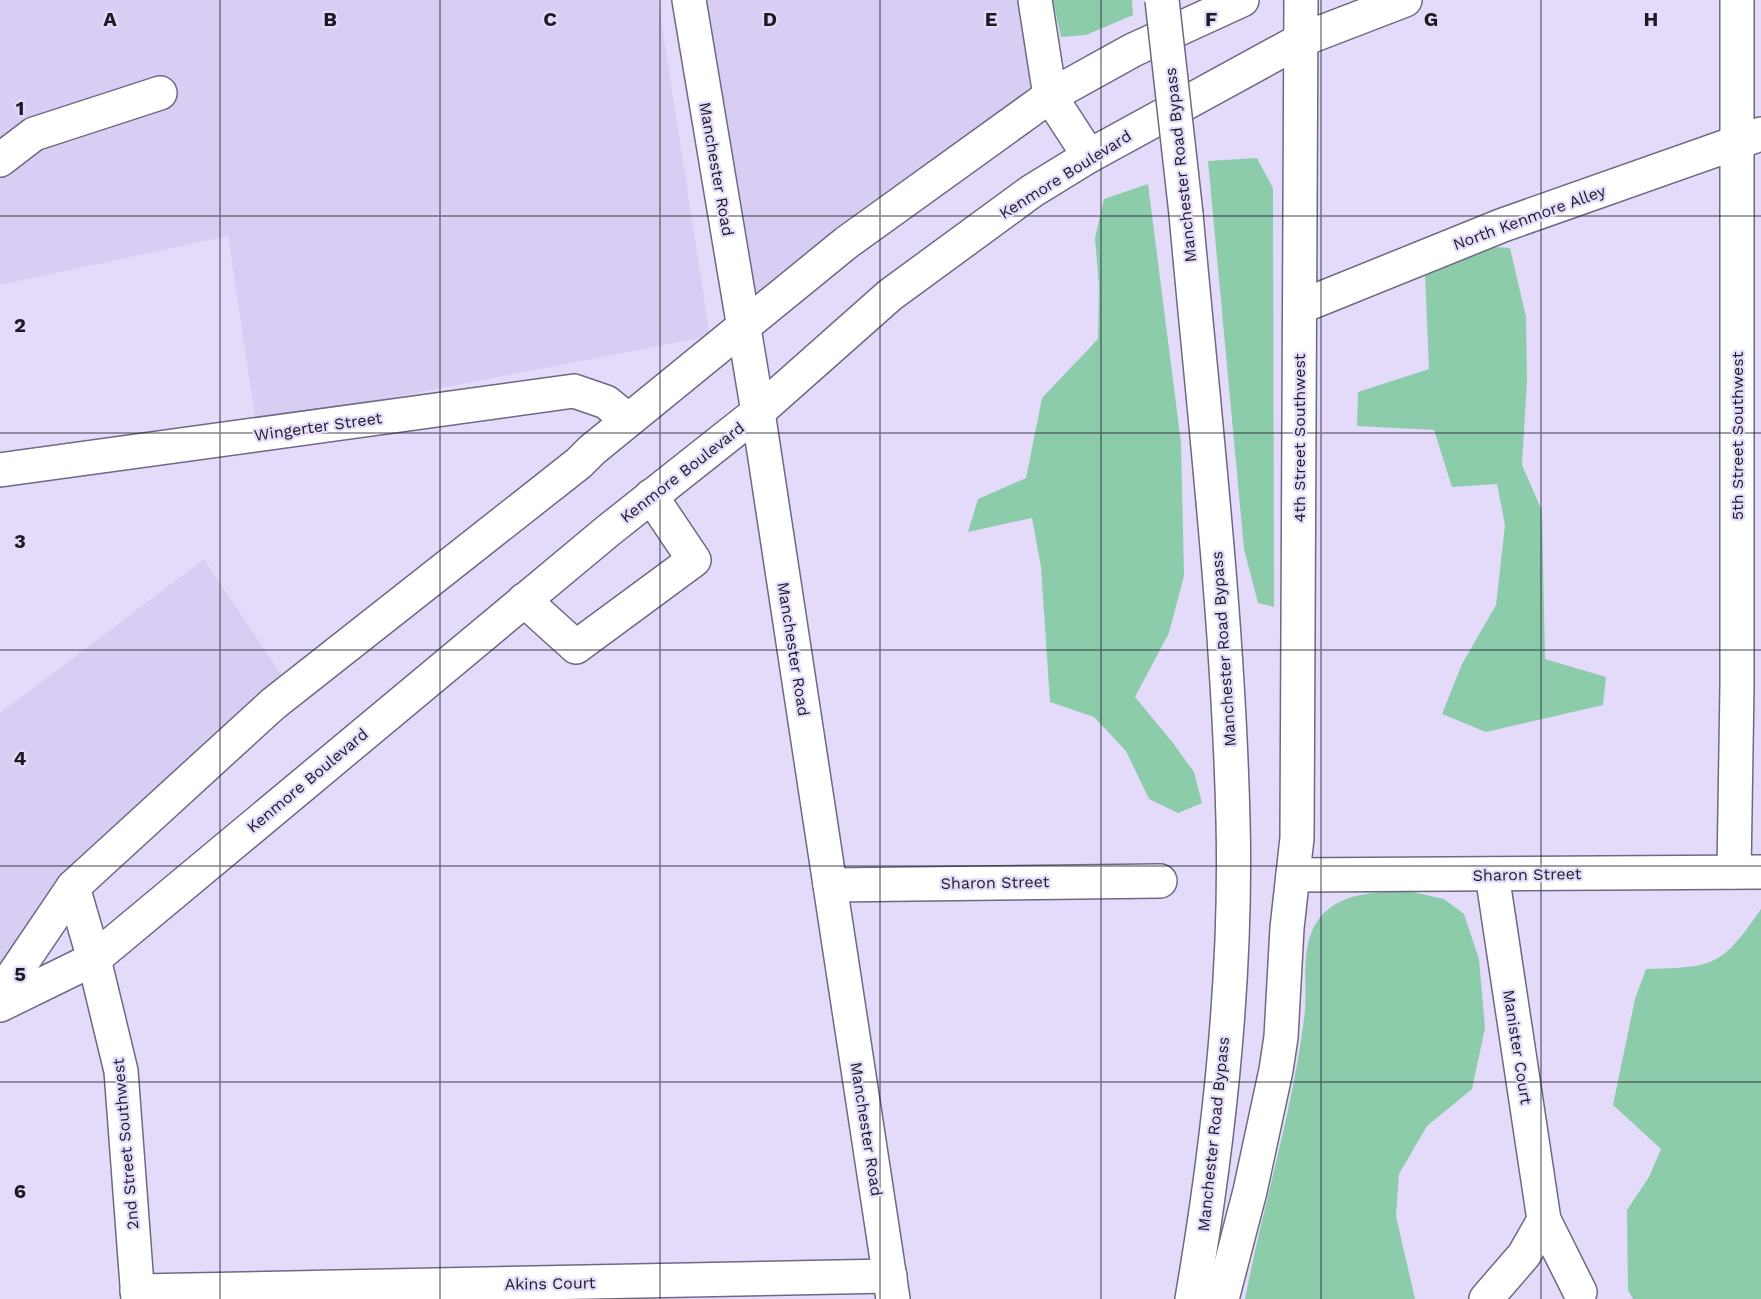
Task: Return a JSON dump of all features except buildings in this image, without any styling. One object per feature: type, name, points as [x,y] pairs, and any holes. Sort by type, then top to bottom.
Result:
[{"type":"main road","name":"Manchester Road","points":[[689,0],[758,412],[892,1288]]},
{"type":"main road","points":[[1035,0],[1050,96],[1089,156]]},
{"type":"main road","name":"Manchester Road Bypass","points":[[1162,0],[1186,214],[1218,570],[1233,821],[1230,960],[1220,1096],[1210,1192],[1192,1299]]},
{"type":"main road","points":[[0,995],[73,887],[273,704],[579,463],[628,420],[846,243],[1050,96],[1133,50],[1242,0]]},
{"type":"main road","name":"4th Street Southwest","points":[[1222,1299],[1250,1191],[1276,1070],[1281,1036],[1287,928],[1297,827],[1301,0]]},
{"type":"main road","name":"Kenmore Boulevard","points":[[0,1005],[94,959],[524,600],[758,412],[890,294],[1032,191],[1089,156],[1301,40],[1405,0]]},
{"type":"main road","name":"5th Street Southwest","points":[[1737,0],[1749,138],[1737,686],[1747,872]]},
{"type":"main road","points":[[0,160],[34,134],[160,93]]},
{"type":"main road","name":"North Kenmore Alley","points":[[1300,307],[1503,225],[1749,138]]},
{"type":"main road","name":"Wingerter Street","points":[[0,470],[574,391],[606,402],[628,420]]},
{"type":"main road","points":[[524,600],[576,647],[694,560],[651,496]]},
{"type":"main road","name":"Sharon Street","points":[[1293,875],[1747,872]]},
{"type":"main road","name":"Manister Court","points":[[1491,874],[1544,1220],[1580,1292]]},
{"type":"main road","name":"Sharon Street","points":[[830,885],[1160,880]]},
{"type":"main road","name":"2nd Street Southwest","points":[[73,887],[94,959],[120,1071],[138,1295]]},
{"type":"main road","points":[[1486,1299],[1524,1255],[1544,1220]]},
{"type":"main road","name":"Akins Court","points":[[138,1295],[892,1288]]},
{"type":"shaded area","points":[[0,0],[658,0],[710,336],[256,424],[228,236],[0,285]]},
{"type":"shaded area","points":[[689,0],[1035,0],[1050,96],[744,326]]},
{"type":"shaded area","points":[[204,559],[281,674],[0,982],[0,713]]},
{"type":"green space","points":[[1053,0],[1132,0],[1133,15],[1086,35],[1061,37]]},
{"type":"green space","points":[[1257,158],[1273,188],[1274,607],[1258,603],[1244,549],[1208,161]]},
{"type":"green space","points":[[1148,184],[1181,443],[1184,576],[1169,633],[1135,697],[1194,772],[1202,803],[1178,813],[1149,799],[1126,751],[1094,717],[1050,702],[1041,567],[1032,518],[968,532],[978,499],[1026,478],[1042,398],[1098,339],[1099,286],[1095,238],[1104,199]]},
{"type":"green space","points":[[1478,246],[1510,248],[1526,317],[1527,380],[1522,465],[1542,511],[1545,659],[1606,677],[1603,705],[1486,732],[1442,714],[1462,664],[1496,605],[1505,525],[1497,484],[1452,487],[1434,430],[1357,426],[1358,392],[1429,369],[1425,274]]},
{"type":"green space","points":[[1404,890],[1444,899],[1464,914],[1479,959],[1485,1028],[1472,1089],[1427,1126],[1399,1174],[1396,1216],[1415,1299],[1245,1299],[1299,1054],[1310,937],[1323,914],[1341,901],[1371,893]]},
{"type":"green space","points":[[1761,909],[1761,1299],[1633,1299],[1628,1290],[1627,1210],[1649,1177],[1661,1149],[1613,1105],[1635,999],[1646,969],[1687,967],[1714,960],[1736,943]]}]
